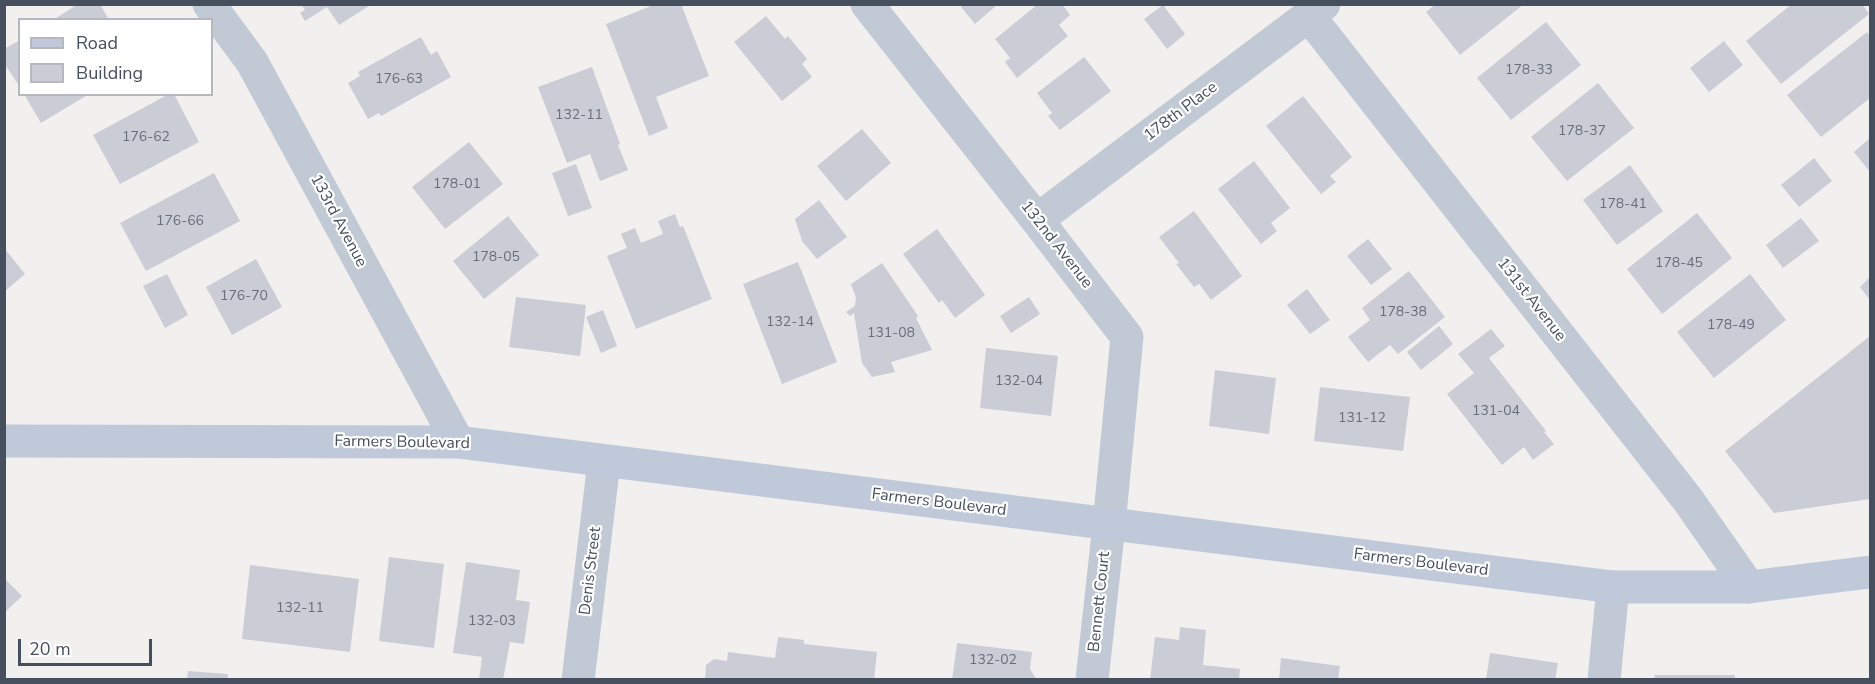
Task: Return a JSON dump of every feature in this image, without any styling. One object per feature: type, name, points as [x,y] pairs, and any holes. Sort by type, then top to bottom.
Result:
[{"type":"main road","name":"Farmers Boulevard","points":[[4,441],[458,442],[1613,587],[1749,587],[1870,572]]},
{"type":"street","name":"133rd Avenue","points":[[209,4],[252,62],[458,442]]},
{"type":"street","name":"132nd Avenue","points":[[867,4],[1127,337],[1109,525]]},
{"type":"street","name":"178th Place","points":[[1037,220],[1317,10]]},
{"type":"street","name":"131st Avenue","points":[[1317,10],[1688,500],[1749,587]]},
{"type":"street","name":"Denis Street","points":[[578,680],[604,462]]},
{"type":"street","name":"Bennett Court","points":[[1092,680],[1109,525]]},
{"type":"street","points":[[1604,680],[1613,587]]},
{"type":"building","points":[[78,4],[100,4],[108,18],[56,18]]},
{"type":"building","points":[[301,4],[372,4],[339,25],[327,7],[305,21],[300,13],[305,10]]},
{"type":"building","points":[[656,4],[681,4],[709,76],[656,97],[668,128],[649,136],[606,24]]},
{"type":"building","points":[[964,4],[998,4],[975,24],[961,7]]},
{"type":"building","points":[[1038,4],[1062,4],[1070,15],[1059,25],[1068,36],[1017,78],[1005,62],[1010,58],[995,39]]},
{"type":"building","points":[[1436,4],[1524,4],[1460,55],[1426,12]]},
{"type":"building","points":[[1792,4],[1862,4],[1869,14],[1781,84],[1746,41]]},
{"type":"building","points":[[1163,5],[1185,34],[1167,49],[1144,19]]},
{"type":"building","points":[[766,16],[785,39],[788,36],[807,59],[802,64],[812,77],[782,101],[734,42]]},
{"type":"building","points":[[1546,22],[1581,65],[1511,120],[1477,78]]},
{"type":"building","points":[[1867,32],[1870,36],[1870,98],[1821,137],[1787,95]]},
{"type":"building","points":[[421,37],[431,55],[437,51],[451,77],[381,116],[379,113],[368,119],[348,83],[360,76],[358,72]]},
{"type":"building","points":[[18,41],[18,84],[4,63],[4,49]]},
{"type":"building","points":[[1724,41],[1743,65],[1709,92],[1690,68]]},
{"type":"building","points":[[1084,57],[1111,91],[1060,130],[1048,116],[1052,113],[1037,93]]},
{"type":"building","points":[[592,67],[628,170],[600,181],[590,154],[567,163],[538,87]]},
{"type":"building","points":[[1598,83],[1634,128],[1567,181],[1531,137]]},
{"type":"building","points":[[25,96],[86,96],[41,123]]},
{"type":"building","points":[[165,96],[175,96],[199,142],[120,184],[93,135]]},
{"type":"building","points":[[1303,96],[1352,157],[1330,176],[1336,182],[1321,194],[1266,126]]},
{"type":"building","points":[[862,129],[891,163],[846,201],[817,166]]},
{"type":"building","points":[[1870,138],[1870,172],[1854,152]]},
{"type":"building","points":[[469,142],[503,184],[445,229],[412,187]]},
{"type":"building","points":[[1814,158],[1832,181],[1799,207],[1781,185]]},
{"type":"building","points":[[1254,161],[1290,208],[1271,223],[1277,231],[1261,244],[1218,189]]},
{"type":"building","points":[[576,164],[592,208],[568,216],[552,173]]},
{"type":"building","points":[[1630,165],[1663,211],[1617,245],[1583,200]]},
{"type":"building","points":[[214,173],[240,221],[146,271],[120,223]]},
{"type":"building","points":[[819,200],[847,237],[817,259],[802,241],[795,219]]},
{"type":"building","points":[[1194,211],[1242,276],[1211,300],[1199,284],[1194,287],[1159,237]]},
{"type":"building","points":[[1697,213],[1732,258],[1662,314],[1627,269]]},
{"type":"building","points":[[675,214],[680,227],[683,226],[712,299],[636,329],[607,256],[627,248],[621,234],[635,228],[641,243],[663,234],[658,221]]},
{"type":"building","points":[[508,216],[539,255],[484,299],[453,261]]},
{"type":"building","points":[[1801,218],[1819,241],[1783,268],[1766,245]]},
{"type":"building","points":[[937,229],[985,295],[955,318],[942,300],[939,303],[903,254]]},
{"type":"building","points":[[1368,239],[1392,269],[1371,285],[1347,256]]},
{"type":"building","points":[[5,249],[25,274],[5,291]]},
{"type":"building","points":[[256,259],[282,307],[232,335],[206,287]]},
{"type":"building","points":[[798,262],[837,362],[782,384],[743,284]]},
{"type":"building","points":[[882,263],[918,316],[916,318],[932,350],[891,362],[895,372],[872,377],[862,363],[854,313],[850,316],[846,312],[855,306],[856,298],[851,284]]},
{"type":"building","points":[[1409,271],[1445,317],[1398,354],[1390,345],[1368,362],[1348,337],[1370,320],[1362,308]]},
{"type":"building","points":[[167,274],[188,315],[165,328],[143,286]]},
{"type":"building","points":[[1750,274],[1786,320],[1714,378],[1677,332]]},
{"type":"building","points":[[1870,277],[1870,300],[1860,287]]},
{"type":"building","points":[[1307,289],[1330,320],[1310,334],[1287,305]]},
{"type":"building","points":[[516,297],[586,305],[580,356],[509,347]]},
{"type":"building","points":[[1029,297],[1040,314],[1011,333],[1000,316]]},
{"type":"building","points":[[603,310],[617,346],[601,353],[586,317]]},
{"type":"building","points":[[1439,326],[1453,344],[1421,370],[1407,352]]},
{"type":"building","points":[[1491,329],[1505,346],[1489,358],[1554,444],[1533,460],[1524,447],[1502,465],[1447,394],[1474,373],[1458,354]]},
{"type":"building","points":[[1870,336],[1870,499],[1774,513],[1725,451]]},
{"type":"building","points":[[986,348],[1058,356],[1051,416],[980,408]]},
{"type":"building","points":[[1215,370],[1276,378],[1269,434],[1209,426]]},
{"type":"building","points":[[1320,387],[1410,397],[1403,451],[1314,441]]},
{"type":"building","points":[[389,557],[444,564],[434,648],[379,641]]},
{"type":"building","points":[[466,562],[520,570],[516,600],[530,602],[524,644],[510,642],[503,680],[479,680],[482,657],[453,653]]},
{"type":"building","points":[[250,565],[359,579],[350,652],[242,639]]},
{"type":"building","points":[[4,578],[22,596],[4,613]]},
{"type":"building","points":[[1180,627],[1206,630],[1203,665],[1240,669],[1239,680],[1150,680],[1155,637],[1179,640]]},
{"type":"building","points":[[778,637],[804,640],[804,644],[877,652],[874,680],[705,680],[706,665],[714,659],[727,661],[728,652],[775,658]]},
{"type":"building","points":[[957,643],[1032,652],[1030,669],[1037,680],[952,680]]},
{"type":"building","points":[[1490,653],[1558,663],[1555,680],[1486,680]]},
{"type":"building","points":[[1281,658],[1340,666],[1338,680],[1279,680]]},
{"type":"building","points":[[188,671],[228,674],[227,680],[187,680]]},
{"type":"building","points":[[1655,675],[1735,675],[1735,680],[1654,680]]}]
